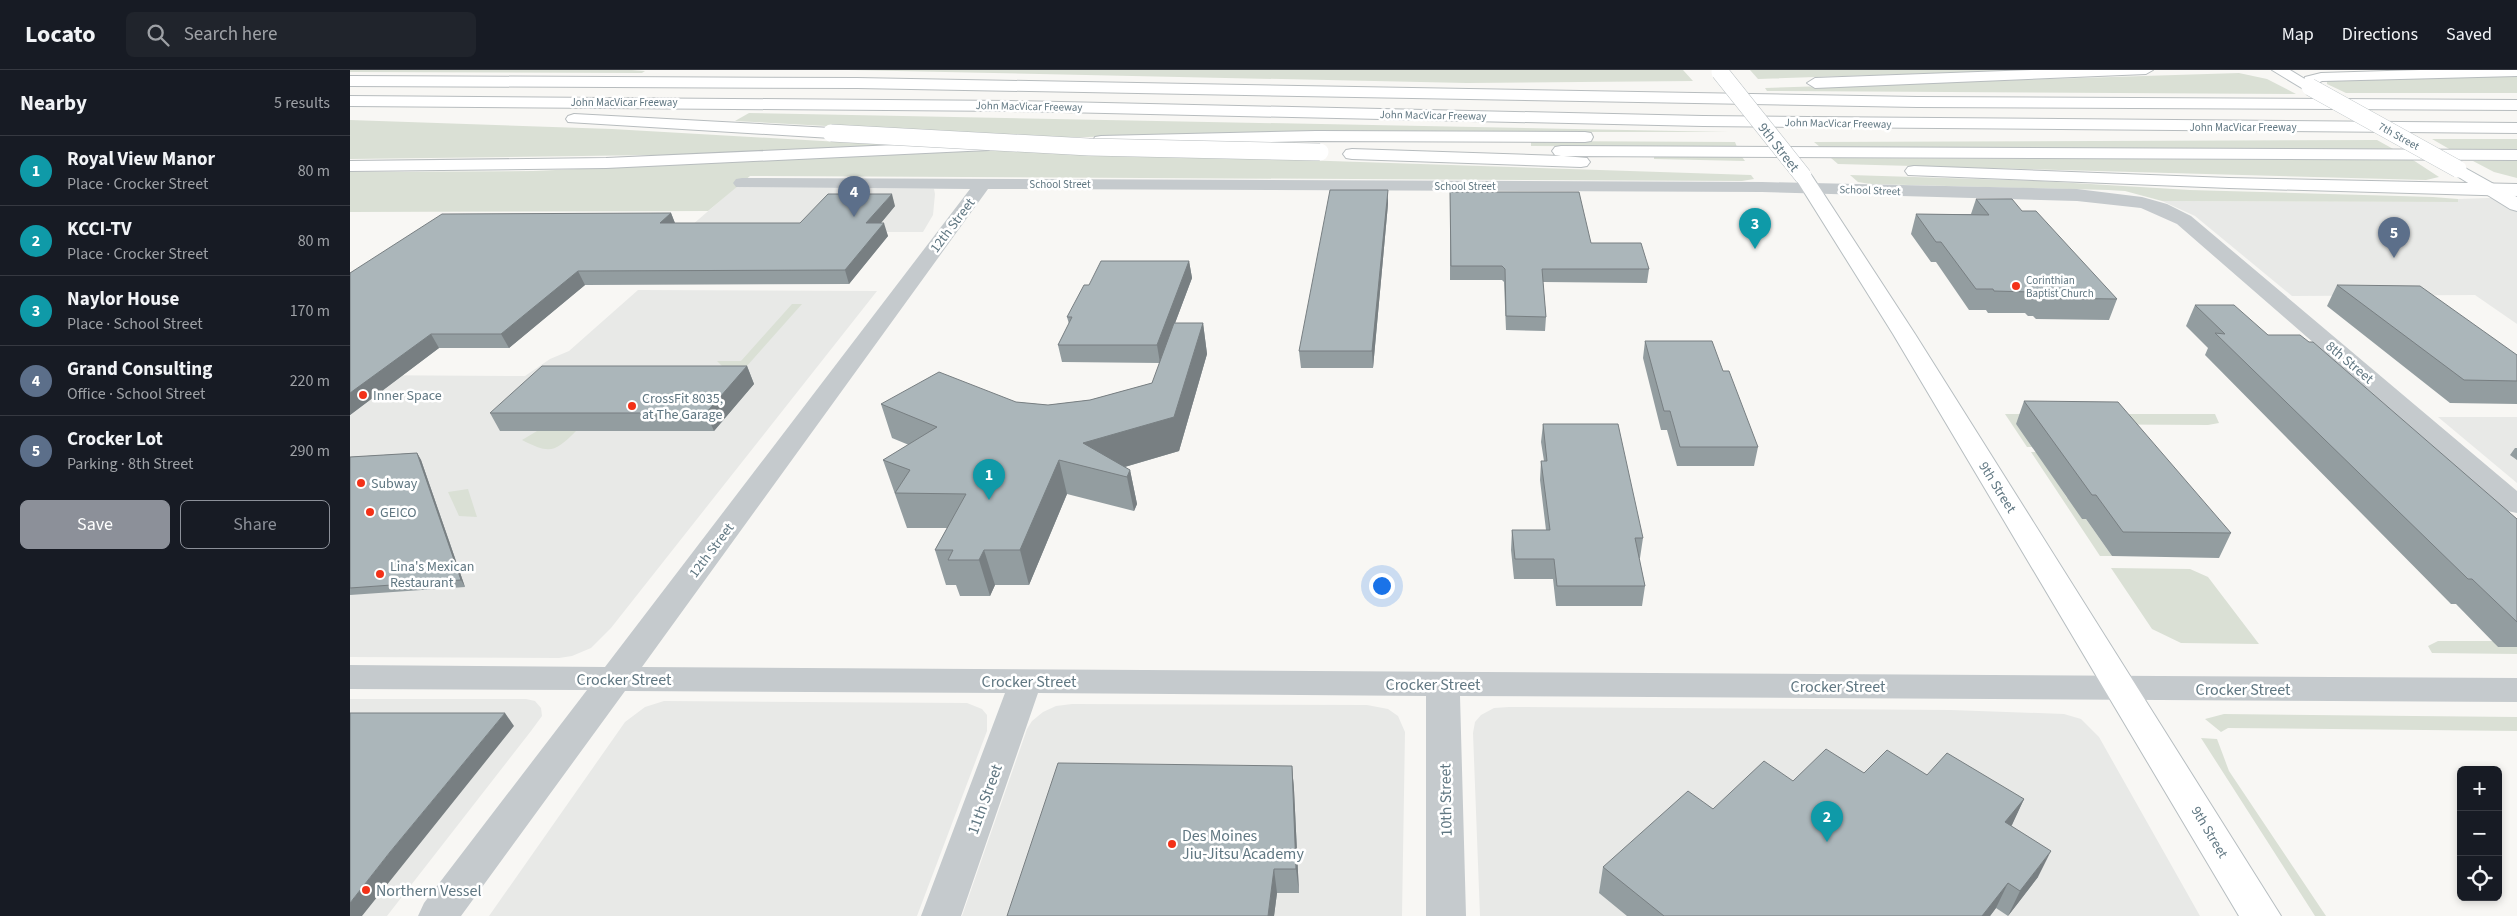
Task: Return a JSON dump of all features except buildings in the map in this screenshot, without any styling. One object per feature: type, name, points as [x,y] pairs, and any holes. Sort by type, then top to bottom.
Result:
[{"type":"main road","points":[[710,70],[815,76],[857,83]]},
{"type":"main road","points":[[1801,83],[2146,70]]},
{"type":"main road","name":"7th Street","points":[[2279,70],[2458,169],[2517,205]]},
{"type":"main road","points":[[2508,70],[2517,71]]},
{"type":"main road","name":"9th Street","points":[[1719,71],[1807,182],[1904,334],[2261,916]]},
{"type":"main road","points":[[2310,87],[2310,80],[2322,77],[2517,71]]},
{"type":"main road","name":"John MacVicar Freeway","points":[[350,81],[857,83],[1778,100],[2517,106]]},
{"type":"main road","points":[[1417,92],[1764,84]]},
{"type":"main road","points":[[2146,104],[2517,98]]},
{"type":"main road","name":"John MacVicar Freeway","points":[[350,101],[1021,106],[1703,121],[2517,128]]},
{"type":"main road","points":[[350,114],[556,119],[1089,147],[1324,152],[2517,155]]},
{"type":"main road","points":[[350,166],[606,163],[1241,137],[2194,135],[2328,127]]},
{"type":"main road","points":[[1324,152],[1441,158],[1864,170]]},
{"type":"main road","points":[[1894,170],[2050,174],[2229,183],[2517,190]]},
{"type":"street","name":"School Street","points":[[742,183],[1807,182],[2099,196],[2160,208],[2184,220]]},
{"type":"street","name":"12th Street","points":[[438,916],[983,184]]},
{"type":"street","name":"8th Street","points":[[2184,220],[2517,505]]},
{"type":"street","name":"Crocker Street","points":[[350,678],[2517,690]]},
{"type":"street","name":"11th Street","points":[[941,916],[1026,681]]},
{"type":"street","name":"10th Street","points":[[1443,684],[1446,916]]},
{"type":"shaded area","points":[[350,70],[645,71],[642,73],[350,72]]},
{"type":"shaded area","points":[[848,70],[1683,70],[1693,81],[1467,83]]},
{"type":"shaded area","points":[[1750,70],[2030,70],[1758,79]]},
{"type":"shaded area","points":[[2239,73],[2267,79],[2296,94],[1767,91],[1765,88]]},
{"type":"shaded area","points":[[2517,76],[2517,93],[2346,93],[2327,84],[2327,81]]},
{"type":"shaded area","points":[[749,113],[1729,132],[1294,132],[1046,138],[735,121]]},
{"type":"shaded area","points":[[350,120],[612,129],[892,145],[728,154],[350,159]]},
{"type":"shaded area","points":[[2432,139],[2517,139],[2517,150],[2451,150]]},
{"type":"shaded area","points":[[2377,140],[2395,150],[1820,147],[1814,142]]},
{"type":"shaded area","points":[[1531,141],[1735,142],[1737,147],[1531,146]]},
{"type":"shaded area","points":[[1002,150],[1751,175],[1754,179],[1742,181],[750,176],[708,211],[350,212],[350,172],[533,171]]},
{"type":"shaded area","points":[[1654,157],[1742,157],[1745,161],[1654,159]]},
{"type":"shaded area","points":[[1831,158],[2413,160],[2439,177],[2426,180],[1838,164]]},
{"type":"shaded area","points":[[2473,161],[2517,161],[2517,178],[2494,172]]},
{"type":"shaded area","points":[[1850,175],[2040,181],[2190,190],[2433,197],[2458,199],[2458,202],[2162,201],[2125,191],[2108,190],[1870,184],[1858,182]]},
{"type":"shaded area","points":[[736,187],[934,189],[935,194],[933,215],[923,232],[684,232]]},
{"type":"shaded area","points":[[2517,197],[2517,324],[2475,295],[2292,296],[2195,216],[2162,201],[2458,202],[2458,199]]},
{"type":"shaded area","points":[[638,290],[877,291],[611,628],[591,648],[572,656],[559,658],[350,657],[350,375],[525,376],[550,359],[569,351]]},
{"type":"shaded area","points":[[792,304],[802,304],[731,384],[726,370],[717,361],[741,361]]},
{"type":"shaded area","points":[[2005,414],[2215,414],[2219,423],[2208,425],[2016,424],[2035,447],[2027,447]]},
{"type":"shaded area","points":[[2438,417],[2517,417],[2517,483]]},
{"type":"shaded area","points":[[537,431],[576,431],[557,447],[546,449],[539,448],[522,440]]},
{"type":"shaded area","points":[[2031,452],[2038,452],[2067,498],[2070,498],[2082,519],[2086,519],[2112,556],[2100,556]]},
{"type":"shaded area","points":[[468,489],[477,517],[459,516],[448,492]]},
{"type":"shaded area","points":[[2111,568],[2190,569],[2208,577],[2259,644],[2181,643],[2152,629]]},
{"type":"shaded area","points":[[2438,641],[2493,641],[2498,647],[2517,647],[2517,654],[2432,653],[2428,646]]},
{"type":"shaded area","points":[[350,699],[526,699],[535,701],[541,708],[542,716],[531,731],[387,916],[350,916]]},
{"type":"shaded area","points":[[664,701],[967,703],[982,709],[987,715],[987,731],[917,916],[489,916],[625,722],[645,707]]},
{"type":"shaded area","points":[[1072,704],[1367,705],[1388,709],[1398,716],[1405,732],[1402,916],[962,916],[1027,729],[1032,721],[1043,712],[1056,706]]},
{"type":"shaded area","points":[[1494,708],[1951,710],[2064,714],[2081,719],[2099,737],[2200,916],[1480,916],[1473,733],[1475,722],[1481,715]]},
{"type":"shaded area","points":[[2224,714],[2517,717],[2517,731],[2228,728],[2221,732],[2205,719]]},
{"type":"shaded area","points":[[2201,738],[2217,739],[2229,771],[2326,916],[2315,916]]},
{"type":"place","name":"Grand Consulting","points":[[854,217]]},
{"type":"place","name":"Naylor House","points":[[1755,249]]},
{"type":"place","name":"Crocker Lot","points":[[2394,258]]},
{"type":"place","name":"Corinthian Baptist Church","points":[[2016,286]]},
{"type":"place","name":"Inner Space","points":[[363,395]]},
{"type":"place","name":"CrossFit 8035, at The Garage","points":[[632,406]]},
{"type":"place","name":"Subway","points":[[361,483]]},
{"type":"place","name":"Royal View Manor","points":[[989,500]]},
{"type":"place","name":"GEICO","points":[[370,512]]},
{"type":"place","name":"Lina's Mexican Restaurant","points":[[380,574]]},
{"type":"place","name":"KCCI-TV","points":[[1827,842]]},
{"type":"place","name":"Des Moines Jiu-Jitsu Academy","points":[[1172,844]]},
{"type":"place","name":"Northern Vessel","points":[[366,890]]}]
